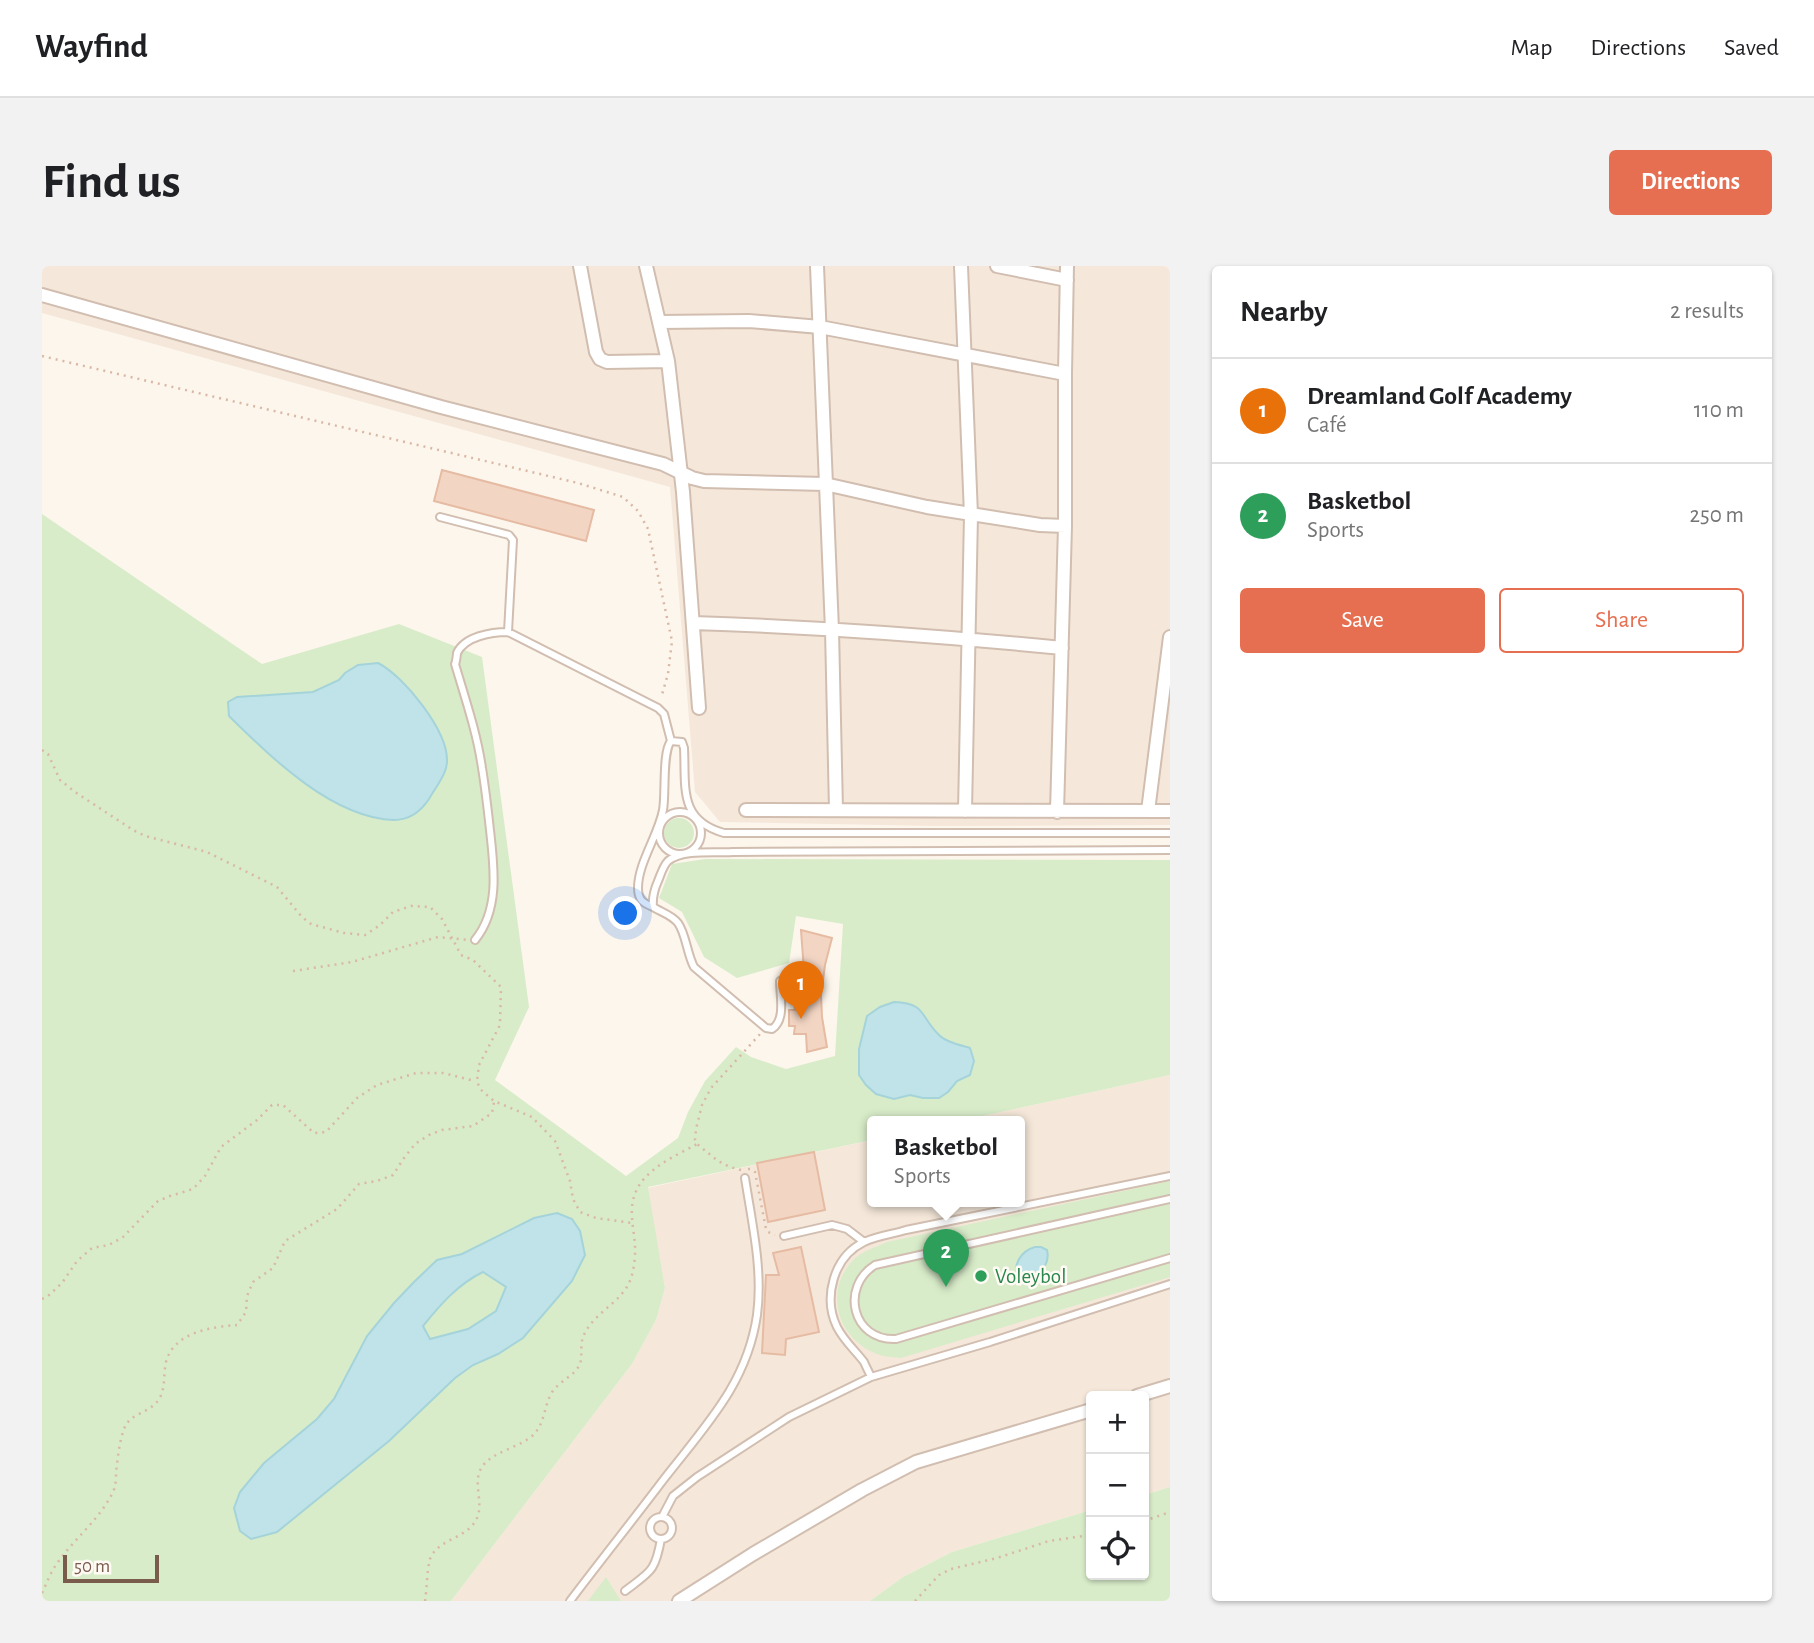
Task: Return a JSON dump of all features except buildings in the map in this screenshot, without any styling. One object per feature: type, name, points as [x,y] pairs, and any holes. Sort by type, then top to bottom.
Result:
[{"type":"street","points":[[580,266],[596,352],[600,359],[607,362],[668,361]]},
{"type":"street","points":[[646,266],[668,361],[681,472],[699,708]]},
{"type":"street","points":[[817,266],[832,630],[836,810]]},
{"type":"street","points":[[961,266],[971,514],[965,811]]},
{"type":"street","points":[[997,266],[1067,280]]},
{"type":"street","points":[[1057,812],[1065,526],[1067,266]]},
{"type":"street","points":[[42,295],[441,407],[663,464],[704,481],[825,484],[902,502],[1040,525],[1065,526]]},
{"type":"street","points":[[660,322],[749,321],[820,327],[1065,374]]},
{"type":"street","points":[[693,623],[969,639],[1062,648]]},
{"type":"street","points":[[1148,811],[1170,637]]},
{"type":"street","points":[[746,810],[1170,811]]},
{"type":"street","points":[[1149,1392],[1170,1386]]},
{"type":"street","points":[[679,1601],[752,1554],[916,1462],[1086,1411]]},
{"type":"lane","points":[[440,517],[509,535],[513,540],[508,632]]},
{"type":"lane","points":[[475,940],[482,932],[491,908],[494,866],[482,766],[456,664],[457,653],[466,641],[496,632],[508,632],[658,708],[664,714],[671,741],[666,755],[664,800],[658,832],[663,846],[674,854],[1170,850]]},
{"type":"lane","points":[[653,907],[654,891],[664,867],[668,861],[698,844],[701,831],[687,799],[682,742],[671,741]]},
{"type":"lane","points":[[780,981],[780,1019],[778,1026],[772,1030],[766,1028],[694,967],[679,924],[671,916],[639,898],[638,884],[642,867],[660,825],[669,815],[683,812],[713,830],[734,833],[1170,833]]},
{"type":"lane","points":[[1025,1205],[1170,1175]]},
{"type":"lane","points":[[570,1601],[719,1409],[743,1367],[757,1314],[758,1278],[756,1243],[745,1178]]},
{"type":"lane","points":[[1170,1199],[875,1265],[861,1277],[854,1297],[854,1310],[867,1330],[886,1339],[896,1339],[1170,1258]]},
{"type":"lane","points":[[871,1377],[836,1326],[831,1310],[831,1289],[835,1273],[847,1255],[864,1242],[906,1230],[1016,1207]]},
{"type":"lane","points":[[783,1236],[832,1225],[847,1229],[864,1242]]},
{"type":"lane","points":[[663,1517],[673,1496],[697,1476],[789,1417],[871,1377],[1170,1284]]},
{"type":"lane","points":[[663,1517],[669,1520],[671,1531],[667,1537],[661,1539],[651,1534],[650,1527],[653,1520],[663,1517]]},
{"type":"lane","points":[[625,1591],[653,1567],[661,1539]]},
{"type":"path","points":[[42,356],[578,483],[623,497],[638,511],[648,529],[672,641],[668,674],[658,708]]},
{"type":"path","points":[[42,750],[48,754],[60,780],[133,830],[145,836],[207,852],[277,887],[311,925],[365,935],[393,912],[411,906],[430,907],[442,919],[461,955],[474,960],[500,987],[500,1025],[479,1065],[477,1081],[480,1089],[494,1101],[532,1117],[555,1141],[570,1181],[573,1199],[580,1212],[596,1218],[632,1223]]},
{"type":"path","points":[[293,971],[352,962],[438,937],[475,940]]},
{"type":"path","points":[[766,1028],[711,1088],[702,1105],[695,1140],[696,1144],[718,1161],[730,1167],[751,1169],[755,1172],[766,1229],[772,1235],[783,1236]]},
{"type":"path","points":[[42,1299],[62,1283],[77,1261],[92,1248],[109,1245],[123,1237],[158,1201],[193,1189],[205,1176],[221,1147],[272,1105],[283,1105],[314,1133],[326,1132],[358,1098],[377,1085],[416,1073],[443,1073],[477,1081]]},
{"type":"path","points":[[42,1592],[54,1569],[98,1517],[115,1490],[119,1447],[125,1426],[133,1416],[154,1406],[160,1397],[165,1382],[166,1362],[173,1348],[181,1340],[201,1330],[237,1325],[246,1312],[247,1296],[253,1282],[273,1268],[285,1241],[337,1209],[359,1184],[393,1175],[415,1144],[429,1135],[442,1130],[473,1126],[492,1113],[494,1101]]},
{"type":"path","points":[[425,1601],[430,1560],[438,1548],[470,1530],[478,1517],[478,1478],[482,1466],[533,1436],[542,1422],[550,1395],[580,1364],[582,1336],[590,1323],[626,1288],[633,1270],[636,1242],[632,1205],[640,1184],[657,1166],[696,1144]]},
{"type":"path","points":[[1149,1519],[1170,1512]]},
{"type":"path","points":[[915,1601],[939,1575],[951,1569],[1049,1541],[1086,1536]]},
{"type":"shaded area","points":[[42,266],[1170,266],[1170,825],[936,826],[720,822],[695,792],[670,487],[42,313]]},
{"type":"shaded area","points":[[1170,1075],[1170,1487],[1149,1493],[1149,1391],[1086,1391],[1086,1512],[952,1552],[903,1577],[870,1601],[451,1601],[632,1364],[656,1320],[665,1288],[647,1188],[867,1141],[867,1207],[1025,1207],[1025,1116],[983,1116]]},
{"type":"green space","points":[[42,514],[262,664],[399,624],[482,657],[529,1007],[495,1080],[626,1176],[678,1138],[705,1081],[736,1047],[751,1057],[786,1069],[835,1056],[843,924],[796,916],[789,963],[737,978],[704,957],[682,912],[659,898],[672,864],[705,859],[1170,860],[1170,1075],[983,1116],[867,1116],[867,1141],[648,1187],[665,1288],[656,1320],[632,1364],[451,1601],[42,1601]]},
{"type":"green space","points":[[679,818],[690,822],[694,833],[690,844],[679,848],[668,844],[664,833],[668,822]]},
{"type":"green space","points":[[1170,1181],[1170,1277],[901,1358],[882,1356],[866,1348],[854,1339],[839,1314],[837,1300],[844,1272],[857,1256],[887,1242]]},
{"type":"green space","points":[[1170,1487],[1170,1601],[870,1601],[903,1577],[952,1552],[1086,1512],[1086,1580],[1149,1580],[1149,1493]]},
{"type":"green space","points":[[606,1577],[621,1601],[588,1601]]},
{"type":"water","points":[[378,663],[400,680],[423,706],[445,749],[447,761],[440,781],[422,807],[405,818],[394,820],[371,817],[326,797],[283,766],[229,716],[228,702],[237,697],[313,692],[339,680],[358,665]]},
{"type":"water","points":[[894,1002],[917,1008],[941,1037],[970,1048],[974,1061],[970,1075],[957,1081],[939,1098],[910,1095],[894,1099],[876,1094],[859,1075],[859,1049],[867,1016]]},
{"type":"water","points":[[557,1213],[572,1219],[580,1231],[585,1255],[572,1281],[523,1338],[455,1378],[389,1441],[277,1532],[251,1539],[240,1531],[234,1508],[240,1492],[264,1463],[317,1419],[334,1399],[367,1336],[394,1303],[437,1260],[462,1254],[534,1218]],"holes":[[[483,1272],[506,1287],[496,1311],[468,1329],[430,1339],[423,1326],[465,1283]]]},
{"type":"water","points":[[1035,1247],[1047,1250],[1044,1267],[1030,1278],[1018,1278],[1016,1268],[1019,1259]]},
{"type":"place","name":"Dreamland Golf Academy","points":[[801,1019]]},
{"type":"place","name":"Voleybol","points":[[981,1276]]},
{"type":"place","name":"Basketbol","points":[[946,1287]]}]
